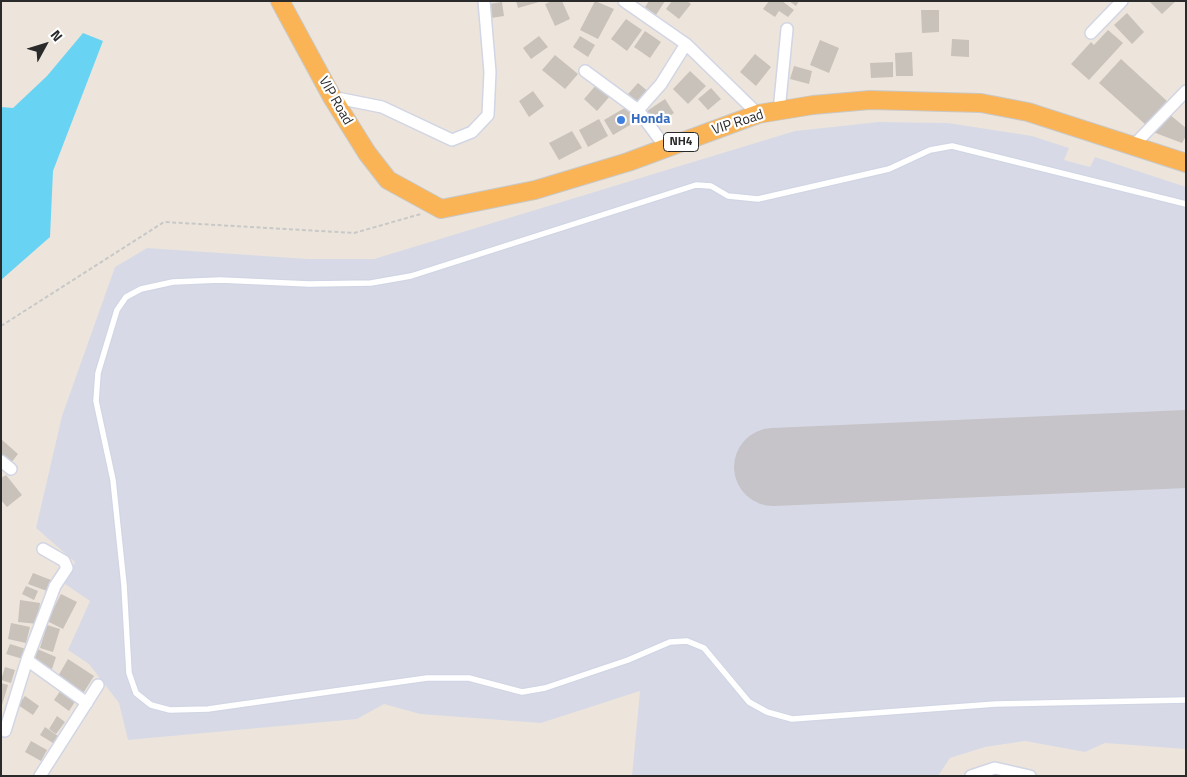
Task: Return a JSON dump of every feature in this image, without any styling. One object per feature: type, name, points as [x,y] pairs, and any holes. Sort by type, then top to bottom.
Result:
[{"type":"highway","name":"VIP Road","points":[[280,1],[332,97],[366,153],[388,180],[441,209],[535,190],[666,148],[758,114],[812,105],[870,100],[981,103],[1028,112],[1186,163]]},
{"type":"street","points":[[332,97],[382,107],[452,140],[472,132],[488,116],[490,72],[484,1]]},
{"type":"street","points":[[1091,33],[1122,1]]},
{"type":"street","points":[[630,3],[686,44],[758,114]]},
{"type":"street","points":[[778,111],[787,29]]},
{"type":"street","points":[[638,110],[661,84],[686,44]]},
{"type":"street","points":[[585,71],[638,110],[666,148]]},
{"type":"street","points":[[1132,147],[1186,91]]},
{"type":"street","points":[[1,461],[11,470]]},
{"type":"street","points":[[5,731],[27,660],[55,586],[67,568],[64,561],[43,549]]},
{"type":"street","points":[[27,660],[87,703]]},
{"type":"street","points":[[40,776],[98,685]]},
{"type":"street","points":[[971,776],[995,768],[1030,776]]},
{"type":"lane","points":[[1186,204],[952,146],[930,150],[889,168],[758,199],[728,196],[712,186],[696,185],[411,276],[371,284],[309,284],[220,280],[173,282],[141,289],[126,297],[117,310],[98,373],[96,401],[113,480],[124,585],[129,673],[136,692],[151,706],[170,710],[208,709],[427,678],[470,678],[522,692],[545,688],[628,660],[670,642],[688,641],[704,648],[749,702],[767,712],[792,719],[996,704],[1186,700]]},
{"type":"path","points":[[1,326],[164,222],[354,233],[441,209]]},
{"type":"shaded area","points":[[879,122],[948,123],[1032,136],[1069,148],[1064,160],[1090,167],[1095,157],[1186,187],[1186,749],[1105,743],[1085,752],[1025,741],[985,747],[950,758],[938,776],[632,776],[640,691],[541,723],[420,714],[384,704],[357,719],[128,740],[119,703],[89,664],[68,650],[90,601],[65,584],[75,562],[36,528],[62,416],[115,267],[147,248],[308,259],[374,259],[795,131]]},
{"type":"water","points":[[83,33],[103,41],[53,171],[50,237],[1,280],[1,107],[13,108],[47,76]]},
{"type":"building","points":[[516,1],[539,1],[539,2],[518,8]]},
{"type":"building","points":[[552,1],[562,1],[570,19],[555,26],[545,4]]},
{"type":"building","points":[[595,1],[614,9],[598,39],[580,30]]},
{"type":"building","points":[[649,1],[665,1],[656,15],[645,7]]},
{"type":"building","points":[[672,1],[687,1],[691,4],[679,19],[666,9]]},
{"type":"building","points":[[769,1],[782,1],[794,10],[788,17],[779,11],[775,17],[763,9]]},
{"type":"building","points":[[789,1],[799,1],[796,6]]},
{"type":"building","points":[[1149,1],[1176,1],[1162,14]]},
{"type":"building","points":[[502,2],[504,16],[491,18],[489,4]]},
{"type":"building","points":[[921,10],[939,10],[939,32],[922,33]]},
{"type":"building","points":[[1127,13],[1144,32],[1132,44],[1114,25]]},
{"type":"building","points":[[626,19],[642,30],[627,51],[611,39]]},
{"type":"building","points":[[1108,30],[1123,43],[1089,80],[1071,64],[1091,42],[1094,45]]},
{"type":"building","points":[[645,31],[661,42],[650,58],[634,47]]},
{"type":"building","points":[[539,36],[548,47],[531,59],[523,48]]},
{"type":"building","points":[[580,36],[595,45],[588,57],[573,47]]},
{"type":"building","points":[[952,39],[969,40],[969,57],[951,56]]},
{"type":"building","points":[[820,40],[839,48],[829,73],[810,65]]},
{"type":"building","points":[[912,52],[913,76],[896,76],[895,53]]},
{"type":"building","points":[[755,54],[771,67],[756,86],[740,72]]},
{"type":"building","points":[[555,55],[578,74],[565,89],[542,70]]},
{"type":"building","points":[[1121,59],[1167,101],[1146,125],[1099,83]]},
{"type":"building","points":[[893,62],[893,77],[871,78],[870,63]]},
{"type":"building","points":[[794,66],[812,71],[809,84],[790,79]]},
{"type":"building","points":[[690,71],[706,86],[688,104],[673,89]]},
{"type":"building","points":[[638,83],[650,93],[640,104],[628,94]]},
{"type":"building","points":[[597,84],[610,96],[597,111],[584,99]]},
{"type":"building","points":[[711,88],[721,99],[708,110],[698,99]]},
{"type":"building","points":[[533,91],[544,106],[529,117],[519,101]]},
{"type":"building","points":[[665,99],[674,113],[653,127],[644,113]]},
{"type":"building","name":"Honda","points":[[628,106],[637,121],[613,135],[604,120]]},
{"type":"building","points":[[1169,114],[1186,128],[1186,136],[1182,143],[1153,132]]},
{"type":"building","points":[[599,119],[608,136],[588,147],[579,130]]},
{"type":"building","points":[[572,131],[582,148],[559,160],[549,143]]},
{"type":"building","points":[[1,439],[18,454],[11,463],[1,454]]},
{"type":"building","points":[[6,475],[22,495],[7,507],[1,500],[1,478]]},
{"type":"building","points":[[33,573],[51,580],[47,591],[28,584]]},
{"type":"building","points":[[26,586],[38,591],[34,600],[22,594]]},
{"type":"building","points":[[61,594],[77,602],[63,629],[47,621]]},
{"type":"building","points":[[20,600],[40,603],[38,624],[18,622]]},
{"type":"building","points":[[11,623],[30,627],[26,643],[8,639]]},
{"type":"building","points":[[47,625],[60,629],[53,652],[40,648]]},
{"type":"building","points":[[10,644],[26,649],[23,659],[6,654]]},
{"type":"building","points":[[35,648],[56,657],[52,669],[30,660]]},
{"type":"building","points":[[68,659],[94,676],[82,695],[57,678]]},
{"type":"building","points":[[5,667],[15,670],[11,683],[1,680]]},
{"type":"building","points":[[1,683],[8,685],[2,705],[1,705]]},
{"type":"building","points":[[63,687],[78,697],[69,711],[54,700]]},
{"type":"building","points":[[25,696],[39,706],[33,715],[18,705]]},
{"type":"building","points":[[57,716],[65,722],[56,734],[49,729]]},
{"type":"building","points":[[45,727],[58,736],[53,743],[40,735]]},
{"type":"building","points":[[31,741],[47,750],[41,761],[25,752]]},
{"type":"runway","points":[[773,467],[1186,449]]},
{"type":"place","name":"Honda","points":[[621,120]]}]
